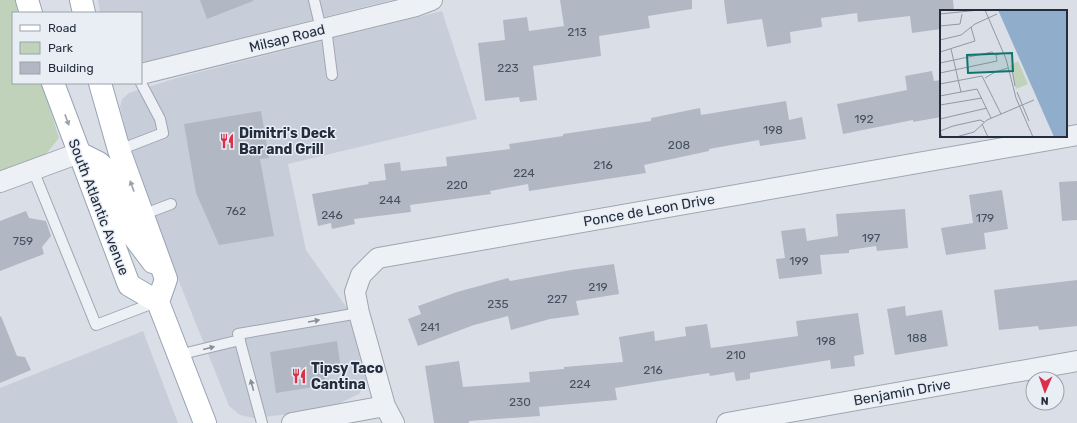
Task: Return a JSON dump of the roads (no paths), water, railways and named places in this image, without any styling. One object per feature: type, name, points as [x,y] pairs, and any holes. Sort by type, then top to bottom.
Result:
[{"type":"main road","points":[[27,0],[31,12]]},
{"type":"main road","points":[[81,0],[84,12]]},
{"type":"main road","name":"South Atlantic Avenue","points":[[53,84],[129,285],[158,302]]},
{"type":"main road","points":[[103,84],[119,150],[166,279],[158,302],[205,423]]},
{"type":"main road","points":[[79,153],[99,163],[105,169],[128,229],[166,279]]},
{"type":"street","name":"Milsap Road","points":[[142,74],[416,6],[432,0]]},
{"type":"street","name":"Ponce de Leon Drive","points":[[1067,137],[1077,135]]},
{"type":"street","name":"Ponce de Leon Drive","points":[[389,415],[359,314],[356,292],[361,275],[378,258],[1066,137]]},
{"type":"street","points":[[0,182],[79,153]]},
{"type":"street","name":"Benjamin Drive","points":[[727,423],[1077,361]]},
{"type":"street","points":[[292,423],[389,415]]},
{"type":"lane","points":[[314,0],[323,29],[332,75]]},
{"type":"lane","points":[[119,150],[163,133],[160,119],[142,84]]},
{"type":"lane","points":[[33,170],[96,325],[158,302]]},
{"type":"lane","points":[[142,215],[171,204]]},
{"type":"lane","points":[[262,423],[238,334],[359,314]]},
{"type":"lane","points":[[178,355],[240,340]]},
{"type":"place","name":"Dimitri's Deck Bar and Grill","points":[[227,141]]},
{"type":"place","name":"Tipsy Taco Cantina","points":[[299,376]]}]
